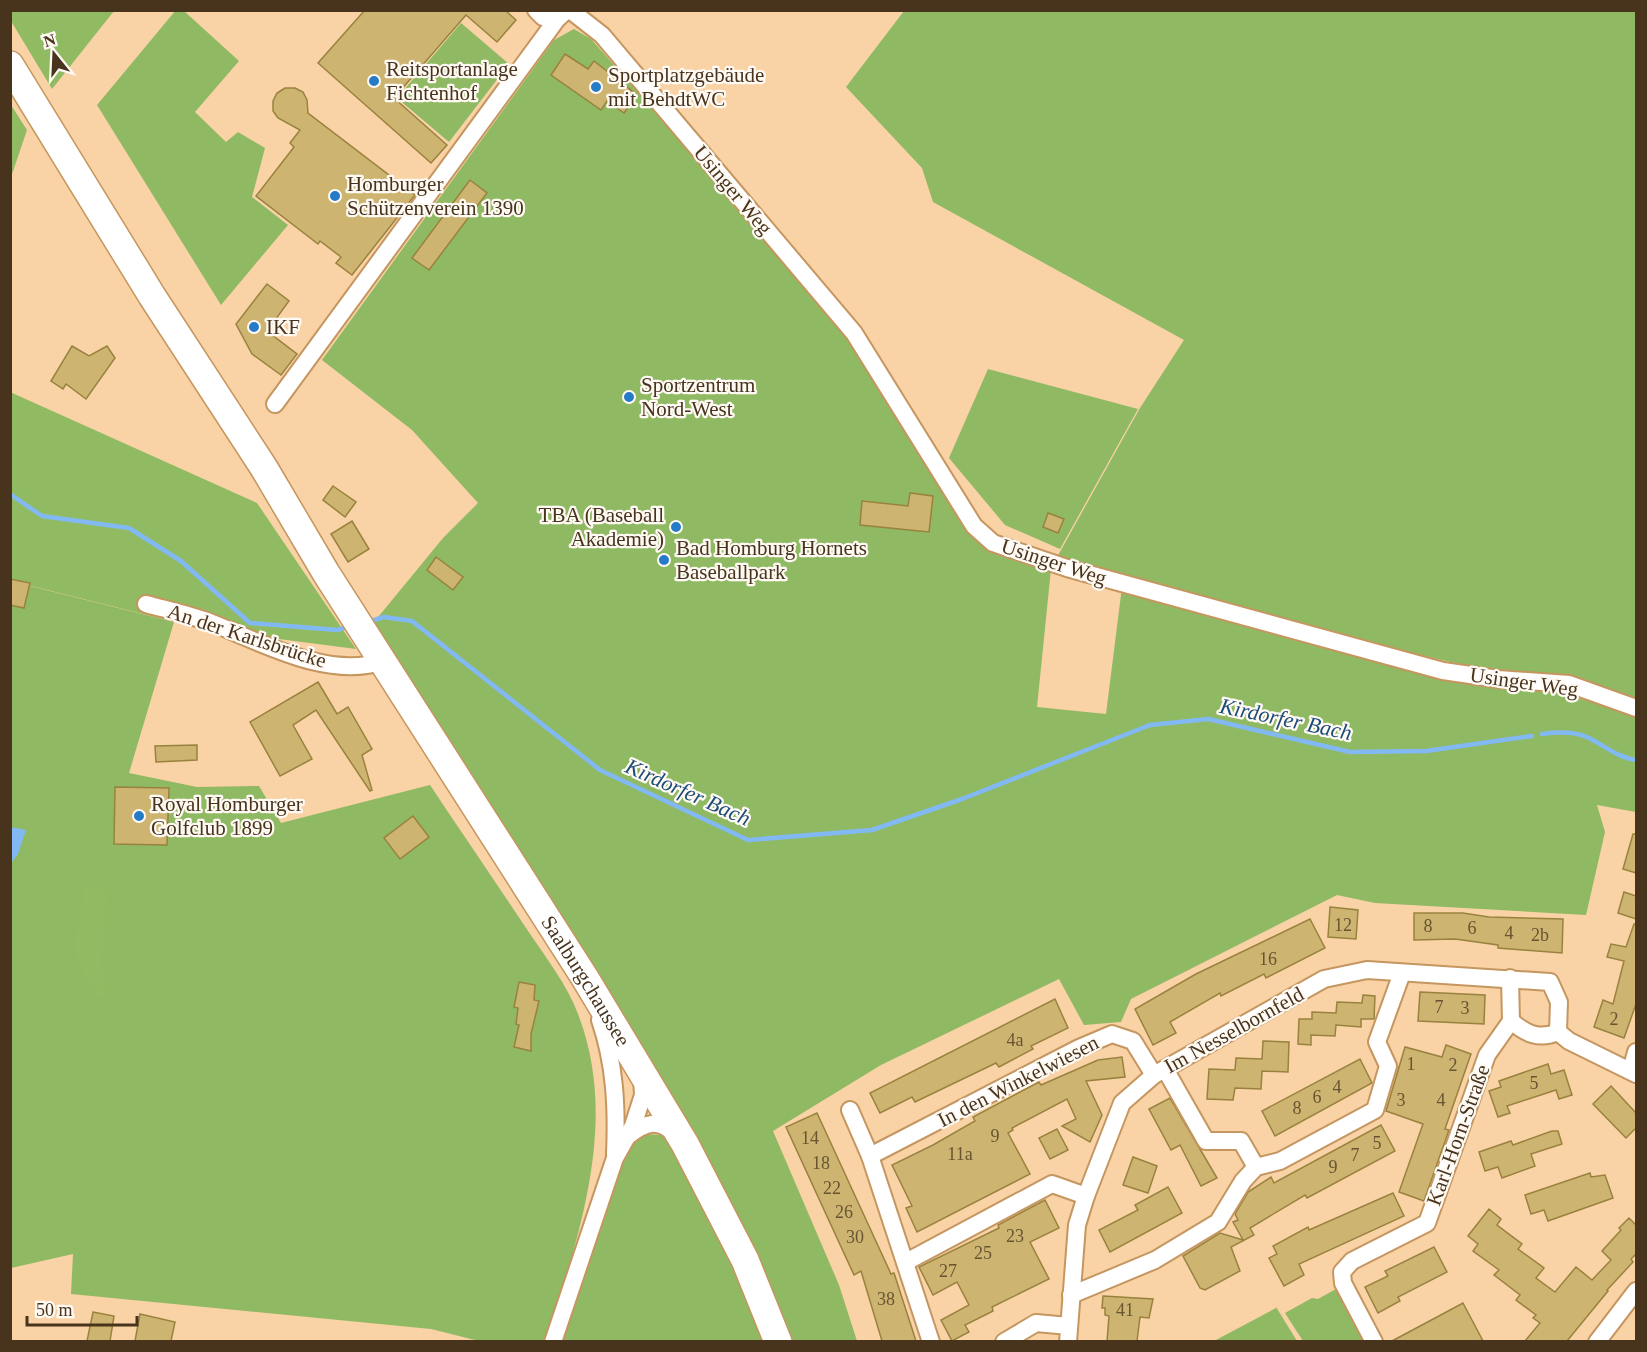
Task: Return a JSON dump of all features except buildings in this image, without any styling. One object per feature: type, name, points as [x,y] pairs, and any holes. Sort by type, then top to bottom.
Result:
[{"type":"main road","name":"Saalburgchaussee","points":[[10,65],[152,296],[264,468],[343,599],[585,978],[685,1144],[745,1260],[778,1341]]},
{"type":"street","name":"Usinger Weg","points":[[536,10],[543,17],[565,13],[602,35],[854,333],[974,526],[993,543],[1075,570],[1443,671],[1498,679],[1569,684],[1636,708]]},
{"type":"street","points":[[275,404],[565,13]]},
{"type":"street","name":"An der Karlsbrücke","points":[[146,603],[209,622],[309,660],[351,667],[367,667],[384,662]]},
{"type":"street","name":"Im Nesselbornfeld","points":[[1068,1334],[1077,1225],[1086,1196],[1122,1103],[1159,1072],[1324,979],[1367,970],[1550,982],[1559,1002],[1558,1032]]},
{"type":"street","points":[[1071,1295],[1155,1260],[1218,1222],[1243,1181],[1257,1167],[1280,1161],[1375,1110],[1388,1066],[1377,1042],[1402,973]]},
{"type":"street","points":[[585,978],[610,1056],[617,1096],[615,1158]]},
{"type":"street","points":[[1510,978],[1511,1021],[1525,1033],[1546,1037],[1558,1032],[1569,1041],[1634,1073],[1636,1052]]},
{"type":"street","name":"Karl-Horn-Straße","points":[[1374,1341],[1343,1283],[1342,1272],[1352,1261],[1427,1222],[1487,1055],[1511,1021]]},
{"type":"street","name":"In den Winkelwiesen","points":[[870,1156],[1079,1048],[1113,1034],[1133,1041],[1159,1072],[1206,1141],[1241,1141],[1257,1167]]},
{"type":"street","points":[[553,1341],[615,1158],[628,1136],[643,1095],[643,1084],[638,1066]]},
{"type":"street","points":[[850,1110],[870,1156],[931,1341]]},
{"type":"street","points":[[628,1136],[641,1126],[666,1125],[685,1144]]},
{"type":"street","points":[[906,1262],[1052,1184],[1086,1196]]},
{"type":"street","points":[[1597,1341],[1636,1291]]},
{"type":"street","points":[[1004,1341],[1036,1323],[1068,1334]]},
{"type":"green space","points":[[11,10],[114,11],[52,89],[11,21]]},
{"type":"green space","points":[[176,10],[184,11],[239,61],[195,112],[226,142],[238,132],[265,148],[252,197],[288,225],[221,305],[97,105]]},
{"type":"green space","points":[[904,11],[1636,11],[1636,702],[1583,682],[1455,663],[1139,591],[1447,679],[1557,692],[1636,715],[1636,812],[1597,805],[1605,832],[1586,915],[1375,903],[1337,895],[1131,999],[1121,1022],[1084,1025],[1059,979],[881,1065],[773,1131],[839,1285],[857,1341],[789,1341],[650,1059],[370,622],[379,616],[443,538],[478,503],[412,430],[322,360],[554,40],[574,29],[591,39],[768,239],[868,363],[967,524],[989,551],[1051,568],[1140,408],[1184,340],[933,202],[922,168],[846,87]],"holes":[[[1051,569],[1122,587],[1106,714],[1037,707]]]},
{"type":"green space","points":[[461,23],[509,64],[449,142],[397,98]]},
{"type":"green space","points":[[11,105],[27,130],[11,177]]},
{"type":"green space","points":[[988,369],[1138,409],[1060,549],[1005,525],[949,458]]},
{"type":"green space","points":[[10,392],[257,503],[356,649],[203,629],[11,581]]},
{"type":"green space","points":[[10,581],[174,622],[129,773],[197,787],[259,786],[281,823],[430,785],[561,981],[578,1014],[590,1055],[595,1096],[595,1137],[590,1179],[582,1220],[547,1341],[479,1341],[431,1329],[71,1294],[73,1254],[11,1268]]},
{"type":"green space","points":[[85,887],[96,887],[108,892],[101,965],[107,995],[100,998],[81,969],[77,957],[76,933]]},
{"type":"green space","points":[[647,1134],[661,1135],[673,1141],[715,1220],[768,1341],[560,1342],[622,1158],[634,1142]]},
{"type":"green space","points":[[1336,1289],[1368,1341],[1303,1341],[1285,1313],[1312,1298],[1318,1299]]},
{"type":"green space","points":[[1276,1308],[1297,1341],[1214,1341]]},
{"type":"water","points":[[11,827],[26,830],[18,854],[11,863]]},
{"type":"waterway","name":"Kirdorfer Bach","points":[[10,494],[42,516],[129,528],[181,561],[250,623],[337,630],[351,626]]},
{"type":"waterway","name":"Kirdorfer Bach","points":[[368,622],[384,617],[412,621],[600,770],[748,840],[872,830],[962,799],[1150,725],[1208,719],[1350,752],[1426,751],[1532,736]]},
{"type":"waterway","name":"Kirdorfer Bach","points":[[1542,734],[1578,734],[1618,754],[1636,760]]},
{"type":"place","name":"Reitsportanlage Fichtenhof","points":[[374,81]]},
{"type":"place","name":"Sportplatzgebäude mit BehdtWC","points":[[596,87]]},
{"type":"place","name":"Homburger Schützenverein 1390","points":[[335,196]]},
{"type":"place","name":"IKF","points":[[254,327]]},
{"type":"place","name":"Sportzentrum Nord-West","points":[[629,397]]},
{"type":"place","name":"TBA (Baseball Akademie)","points":[[676,527]]},
{"type":"place","name":"Bad Homburg Hornets Baseballpark","points":[[664,560]]},
{"type":"place","name":"Royal Homburger Golfclub 1899","points":[[139,816]]}]
